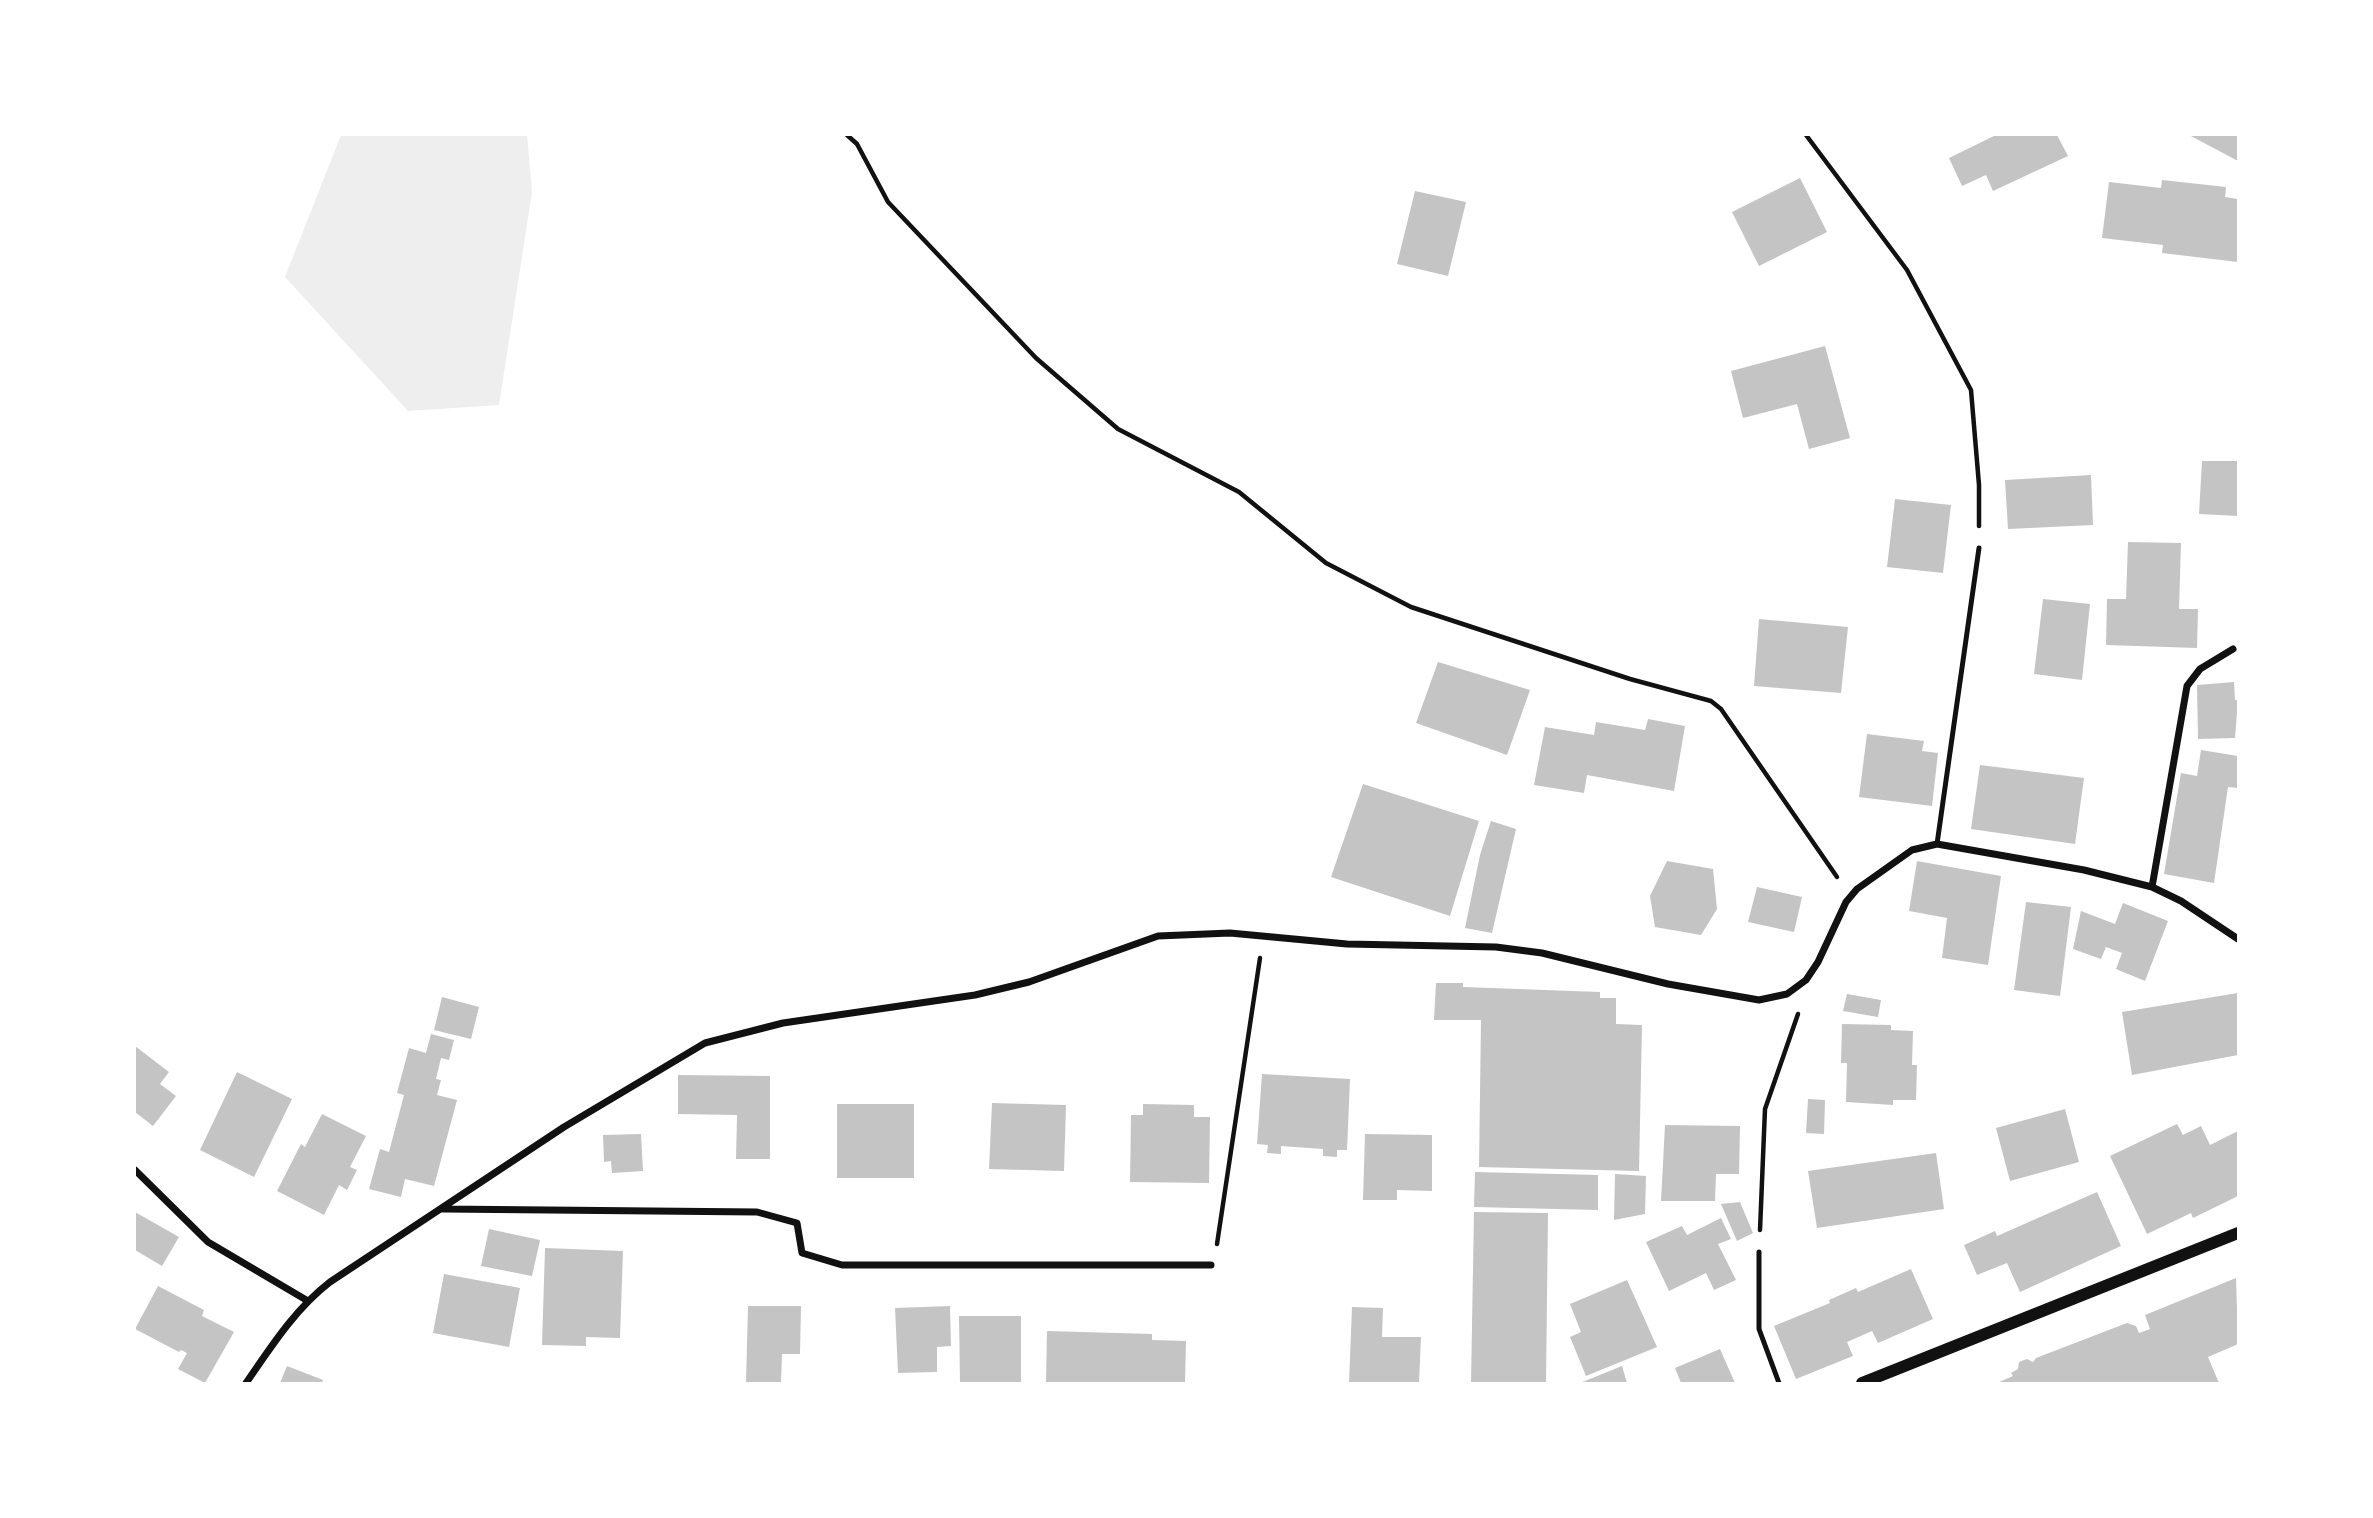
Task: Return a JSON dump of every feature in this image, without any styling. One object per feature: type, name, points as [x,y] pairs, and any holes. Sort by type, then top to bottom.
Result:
[{"type":"street","points":[[2152,887],[2187,685],[2200,669],[2234,649]]},
{"type":"street","points":[[246,1383],[308,1301],[330,1282],[627,1086],[715,1039],[783,1023],[975,995],[1029,982],[1158,936],[1208,933],[1347,944],[1519,950],[1737,998],[1775,998],[1797,988],[1812,972],[1851,895],[1912,850],[1937,844],[2084,870],[2152,887],[2181,901],[2238,939]]},
{"type":"street","points":[[135,1170],[208,1242],[308,1301]]},
{"type":"street","points":[[442,1209],[757,1212],[796,1223],[802,1253],[842,1265],[1211,1265]]},
{"type":"street","points":[[1862,1383],[2238,1233]]},
{"type":"lane","points":[[1937,844],[1955,734],[1979,548]]},
{"type":"lane","points":[[1759,1252],[1759,1329],[1779,1383]]},
{"type":"path","points":[[847,135],[857,144],[888,202],[1036,358],[1107,421],[1153,449],[1239,492],[1326,563],[1410,607],[1617,675],[1712,701],[1721,709],[1851,895]]},
{"type":"path","points":[[1807,135],[1907,270],[1971,390],[1979,485],[1979,548]]},
{"type":"path","points":[[1211,1265],[1218,1240],[1263,936]]},
{"type":"path","points":[[1759,1252],[1765,1109],[1799,1012],[1797,988]]},
{"type":"shaded area","points":[[341,135],[527,135],[532,192],[499,405],[408,411],[285,277]]},
{"type":"building","points":[[1996,135],[2057,135],[2068,156],[1993,191],[1986,175],[1962,186],[1949,158]]},
{"type":"building","points":[[2189,135],[2238,135],[2238,161]]},
{"type":"building","points":[[1800,178],[1827,232],[1759,266],[1732,212]]},
{"type":"building","points":[[2162,180],[2226,187],[2225,197],[2238,199],[2238,262],[2162,253],[2163,245],[2102,238],[2109,182],[2161,188]]},
{"type":"building","points":[[1415,191],[1466,202],[1448,276],[1397,264]]},
{"type":"building","points":[[1825,346],[1850,438],[1809,449],[1797,404],[1743,418],[1731,371]]},
{"type":"building","points":[[2202,461],[2238,461],[2238,516],[2199,514]]},
{"type":"building","points":[[2091,475],[2093,525],[2008,529],[2005,480]]},
{"type":"building","points":[[1895,499],[1951,505],[1943,573],[1887,567]]},
{"type":"building","points":[[2128,542],[2181,543],[2179,609],[2198,609],[2197,648],[2106,645],[2107,599],[2126,599]]},
{"type":"building","points":[[2043,599],[2090,604],[2082,680],[2034,674]]},
{"type":"building","points":[[1759,619],[1848,627],[1841,693],[1754,686]]},
{"type":"building","points":[[1438,662],[1530,690],[1507,755],[1416,723]]},
{"type":"building","points":[[2234,682],[2235,700],[2238,700],[2235,738],[2198,739],[2197,685]]},
{"type":"building","points":[[1648,719],[1685,726],[1674,791],[1587,775],[1584,793],[1534,785],[1545,727],[1594,735],[1596,722],[1645,730]]},
{"type":"building","points":[[1867,734],[1924,741],[1922,751],[1938,753],[1932,806],[1859,797]]},
{"type":"building","points":[[2201,750],[2238,756],[2238,788],[2228,787],[2214,883],[2164,874],[2181,773],[2197,776]]},
{"type":"building","points":[[1980,765],[2084,778],[2075,844],[1971,829]]},
{"type":"building","points":[[1363,784],[1479,821],[1450,916],[1331,877]]},
{"type":"building","points":[[1491,821],[1516,829],[1492,933],[1465,928],[1480,855]]},
{"type":"building","points":[[1667,861],[1713,869],[1717,909],[1701,935],[1655,927],[1650,896]]},
{"type":"building","points":[[1917,861],[2001,876],[1988,965],[1942,958],[1947,918],[1909,911]]},
{"type":"building","points":[[1757,887],[1802,897],[1794,932],[1748,922]]},
{"type":"building","points":[[2026,902],[2071,907],[2060,996],[2014,990]]},
{"type":"building","points":[[2123,903],[2168,921],[2145,981],[2116,969],[2122,953],[2106,947],[2101,959],[2073,949],[2081,911],[2115,924]]},
{"type":"building","points":[[1436,983],[1463,983],[1463,987],[1600,992],[1600,998],[1616,998],[1616,1024],[1642,1025],[1639,1171],[1479,1167],[1481,1020],[1434,1020]]},
{"type":"building","points":[[2238,993],[2238,1055],[2132,1075],[2122,1012]]},
{"type":"building","points":[[1847,994],[1881,1000],[1878,1017],[1843,1011]]},
{"type":"building","points":[[442,997],[479,1007],[471,1039],[434,1030]]},
{"type":"building","points":[[1842,1024],[1891,1025],[1891,1030],[1913,1031],[1912,1065],[1917,1065],[1916,1100],[1893,1100],[1893,1105],[1846,1102],[1847,1063],[1841,1063]]},
{"type":"building","points":[[431,1034],[454,1040],[449,1060],[441,1058],[436,1079],[441,1080],[437,1095],[457,1100],[434,1186],[405,1179],[401,1197],[369,1189],[380,1149],[389,1152],[404,1095],[397,1093],[409,1048],[426,1053]]},
{"type":"building","points":[[135,1046],[169,1072],[160,1084],[176,1096],[153,1126],[135,1112]]},
{"type":"building","points":[[237,1072],[292,1099],[254,1177],[200,1150]]},
{"type":"building","points":[[1262,1074],[1350,1079],[1347,1150],[1337,1150],[1337,1157],[1323,1156],[1323,1149],[1281,1146],[1281,1154],[1267,1153],[1268,1145],[1257,1144]]},
{"type":"building","points":[[678,1075],[770,1076],[770,1159],[736,1159],[737,1115],[678,1114]]},
{"type":"building","points":[[1808,1099],[1825,1100],[1824,1134],[1806,1133]]},
{"type":"building","points":[[992,1103],[1066,1105],[1064,1171],[989,1169]]},
{"type":"building","points":[[837,1104],[914,1104],[914,1178],[837,1178]]},
{"type":"building","points":[[1143,1104],[1194,1105],[1194,1117],[1210,1117],[1209,1183],[1130,1182],[1131,1115],[1143,1115]]},
{"type":"building","points":[[2065,1109],[2079,1162],[2010,1181],[1996,1128]]},
{"type":"building","points":[[322,1114],[366,1136],[350,1167],[357,1170],[347,1190],[339,1185],[324,1215],[277,1191],[301,1144],[305,1147]]},
{"type":"building","points":[[2177,1124],[2183,1135],[2201,1126],[2210,1145],[2238,1131],[2238,1196],[2193,1218],[2191,1213],[2147,1234],[2110,1156]]},
{"type":"building","points":[[1665,1125],[1740,1126],[1739,1174],[1716,1174],[1715,1201],[1661,1201]]},
{"type":"building","points":[[641,1134],[643,1171],[612,1173],[611,1161],[604,1162],[603,1135]]},
{"type":"building","points":[[1365,1134],[1432,1135],[1432,1191],[1397,1190],[1397,1200],[1363,1200]]},
{"type":"building","points":[[1936,1153],[1944,1209],[1817,1228],[1808,1171]]},
{"type":"building","points":[[1475,1172],[1598,1175],[1598,1210],[1474,1207]]},
{"type":"building","points":[[1615,1174],[1646,1176],[1645,1214],[1614,1220]]},
{"type":"building","points":[[2097,1192],[2121,1246],[2020,1292],[2007,1263],[1977,1275],[1964,1245],[1995,1231],[1997,1236]]},
{"type":"building","points":[[1740,1202],[1753,1233],[1737,1241],[1721,1204]]},
{"type":"building","points":[[135,1212],[179,1237],[162,1266],[135,1250]]},
{"type":"building","points":[[1474,1212],[1548,1213],[1546,1383],[1471,1383]]},
{"type":"building","points":[[1721,1218],[1731,1239],[1718,1244],[1736,1280],[1714,1290],[1706,1273],[1669,1291],[1646,1242],[1682,1226],[1687,1235]]},
{"type":"building","points":[[489,1229],[540,1240],[532,1276],[481,1266]]},
{"type":"building","points":[[545,1248],[623,1251],[620,1338],[586,1337],[586,1346],[542,1345]]},
{"type":"building","points":[[1911,1269],[1933,1319],[1878,1343],[1872,1331],[1847,1342],[1853,1356],[1796,1379],[1774,1326],[1830,1303],[1829,1300],[1856,1288],[1858,1292]]},
{"type":"building","points":[[444,1274],[520,1288],[509,1347],[433,1333]]},
{"type":"building","points":[[2236,1278],[2238,1344],[2208,1357],[2219,1383],[1997,1383],[2013,1376],[2011,1373],[2018,1369],[2019,1362],[2027,1359],[2033,1362],[2036,1358],[2127,1323],[2136,1326],[2139,1333],[2150,1329],[2145,1315]]},
{"type":"building","points":[[1627,1280],[1657,1347],[1586,1376],[1570,1337],[1581,1332],[1570,1304]]},
{"type":"building","points":[[158,1286],[204,1310],[202,1316],[234,1332],[205,1383],[178,1369],[187,1353],[181,1350],[179,1352],[135,1329]]},
{"type":"building","points":[[748,1306],[801,1306],[800,1354],[782,1354],[781,1383],[746,1383]]},
{"type":"building","points":[[950,1306],[951,1346],[937,1347],[937,1372],[898,1373],[895,1308]]},
{"type":"building","points":[[1352,1307],[1383,1308],[1382,1337],[1421,1337],[1419,1383],[1349,1383]]},
{"type":"building","points":[[959,1316],[1021,1316],[1021,1383],[960,1383]]},
{"type":"building","points":[[1047,1331],[1152,1334],[1152,1340],[1186,1341],[1185,1383],[1046,1383]]},
{"type":"building","points":[[1720,1349],[1735,1383],[1681,1383],[1675,1368]]},
{"type":"building","points":[[287,1366],[323,1380],[322,1383],[280,1383]]},
{"type":"building","points":[[1622,1366],[1627,1383],[1580,1383]]}]
